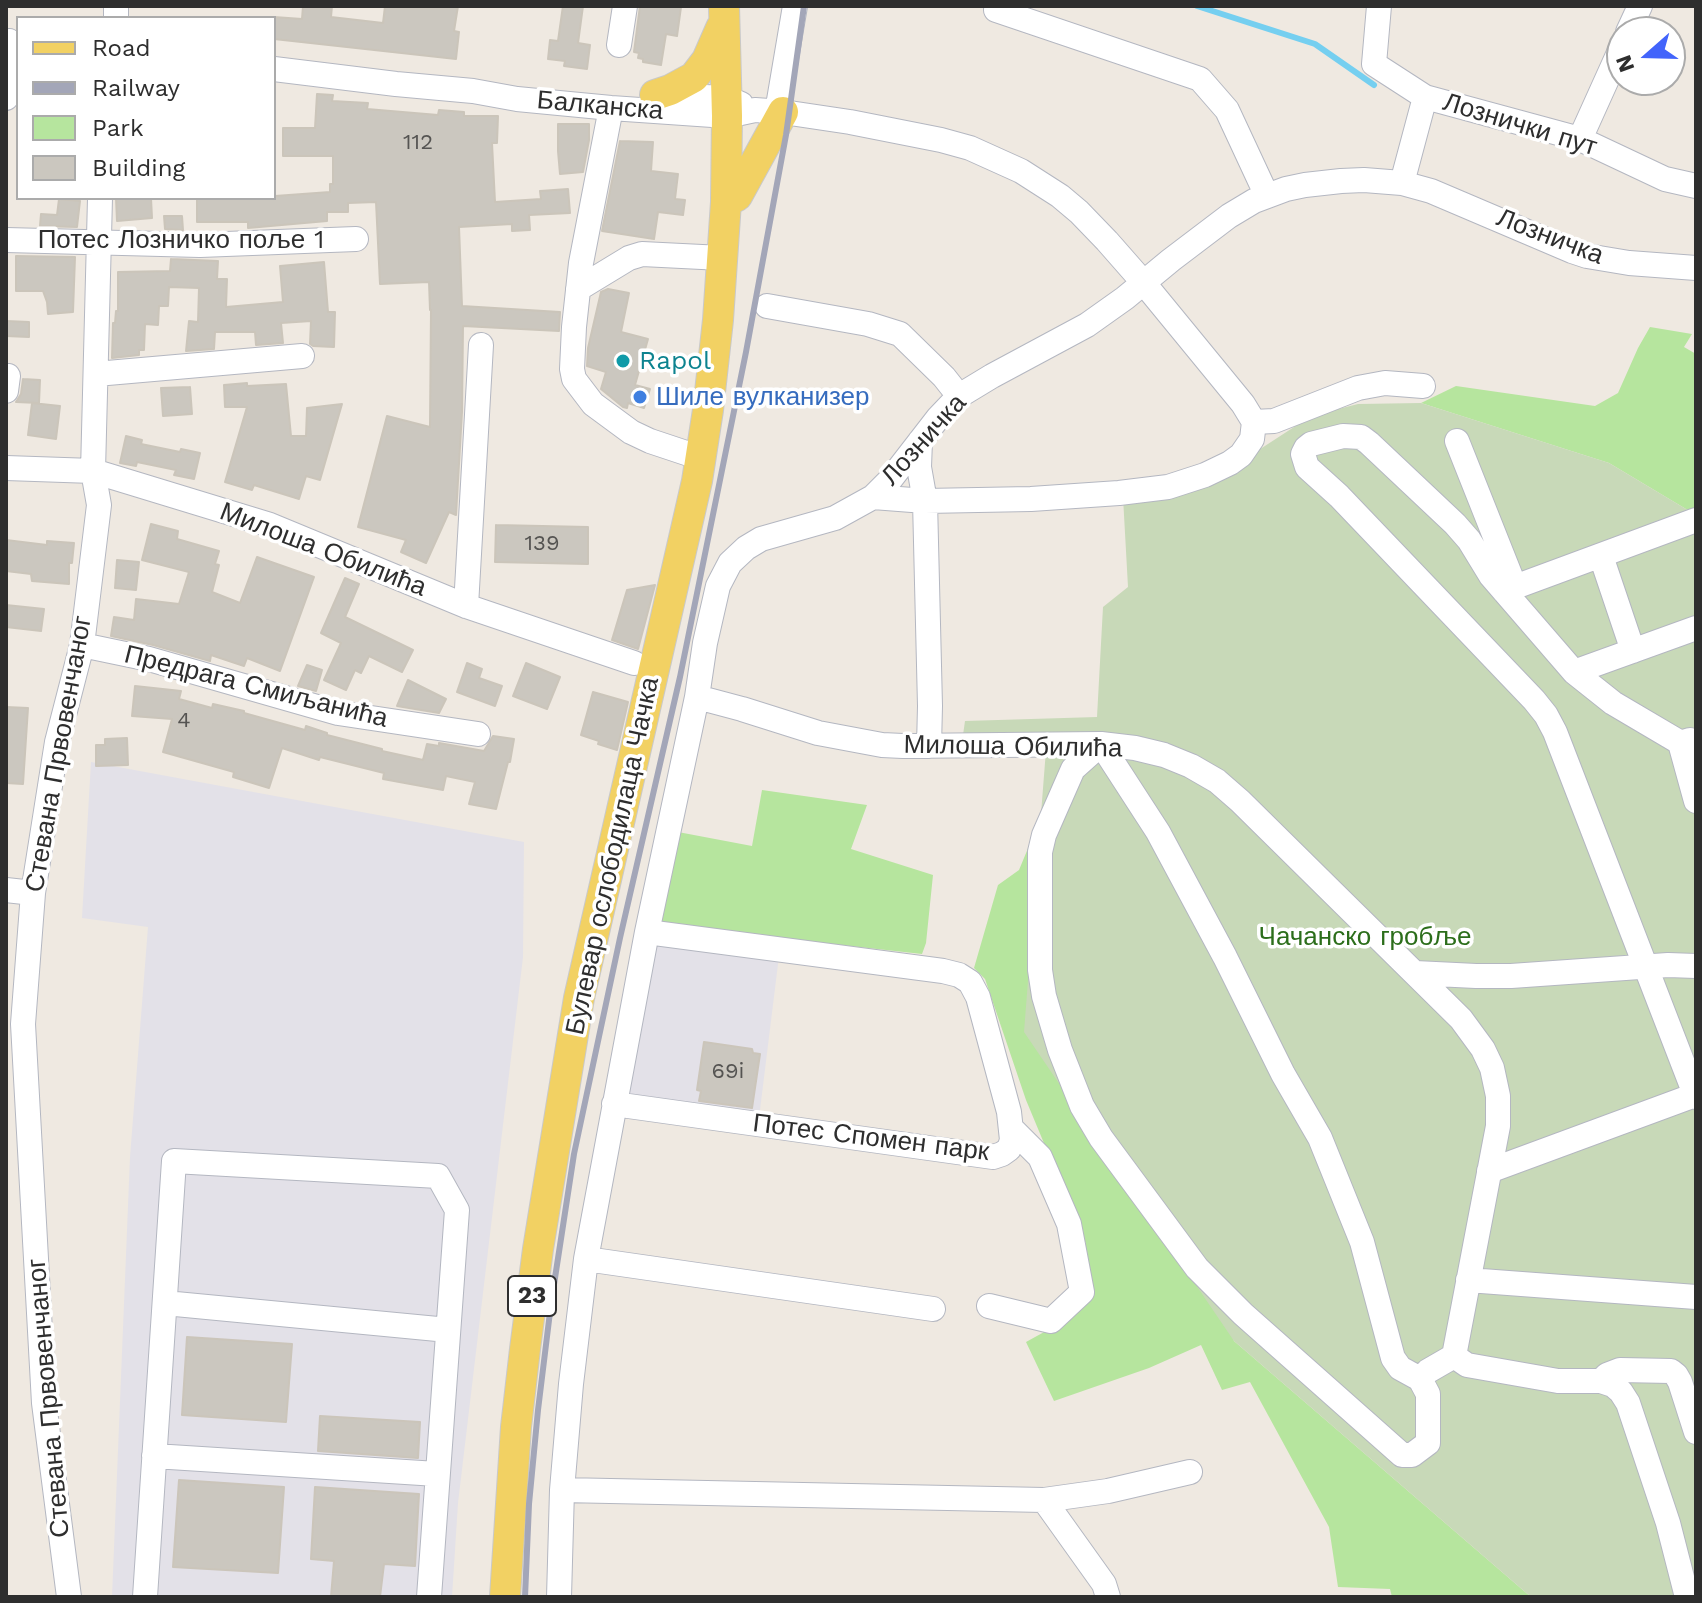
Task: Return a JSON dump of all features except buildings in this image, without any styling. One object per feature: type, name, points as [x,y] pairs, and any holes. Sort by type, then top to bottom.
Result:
[{"type":"main road","name":"Булевар ослободилаца Чачка","points":[[505,1597],[516,1427],[525,1349],[579,998],[701,458],[714,359],[726,202],[754,110],[724,12]]},
{"type":"main road","points":[[655,95],[694,77],[712,52],[724,12]]},
{"type":"main road","points":[[726,202],[737,196],[754,110]]},
{"type":"street","points":[[619,45],[625,6]]},
{"type":"street","points":[[795,6],[754,110],[850,122],[941,140],[990,156],[1021,171],[1060,196],[1107,241],[1243,404],[1254,422],[1252,439],[1241,455],[1205,475],[1168,487],[1080,497],[925,501],[873,497]]},
{"type":"street","points":[[1379,6],[1374,64],[1425,97]]},
{"type":"street","points":[[996,10],[1200,79],[1227,110],[1267,196]]},
{"type":"street","points":[[6,98],[11,41]]},
{"type":"street","name":"Балканска","points":[[276,69],[611,108],[754,110]]},
{"type":"street","points":[[1580,139],[1606,81]]},
{"type":"street","name":"Балканска","points":[[473,91],[516,85],[655,95],[754,110]]},
{"type":"street","name":"Лознички пут","points":[[1402,183],[1425,97],[1580,139],[1665,179],[1696,186]]},
{"type":"street","points":[[611,108],[587,226],[578,289],[572,369],[574,379],[593,404],[631,432],[701,458]]},
{"type":"street","name":"Лозничка","points":[[697,697],[713,600],[730,563],[746,548],[761,539],[835,518],[873,497],[959,396],[1087,325],[1212,227],[1267,196],[1305,185],[1341,181],[1402,183],[1472,207],[1587,256],[1696,268]]},
{"type":"street","name":"Стевана Првовенчаног","points":[[69,1597],[44,1403],[23,1024],[33,893],[57,742],[82,645],[99,505],[93,471],[100,200]]},
{"type":"street","name":"Потес Лозничко поље 1","points":[[6,240],[200,245],[356,239]]},
{"type":"street","points":[[578,289],[629,258],[642,254],[722,258]]},
{"type":"street","points":[[767,306],[868,324],[900,334],[959,396]]},
{"type":"street","points":[[466,606],[481,345]]},
{"type":"street","points":[[96,374],[302,356]]},
{"type":"street","points":[[1254,422],[1274,421],[1358,388],[1385,383],[1423,386]]},
{"type":"street","points":[[1420,1379],[1454,1356],[1489,1171],[1696,1096],[1546,715],[1361,519],[1307,467],[1303,454],[1306,448],[1343,436],[1361,437],[1369,443],[1455,524],[1469,540],[1491,576],[1509,589],[1574,672],[1613,703],[1691,744],[1696,801]]},
{"type":"street","points":[[920,441],[919,467],[925,501],[929,746]]},
{"type":"street","points":[[1457,441],[1509,589]]},
{"type":"street","name":"Милоша Обилића","points":[[6,468],[93,471],[270,525],[466,606],[634,663]]},
{"type":"street","points":[[1509,589],[1696,520]]},
{"type":"street","points":[[1601,556],[1633,651]]},
{"type":"street","points":[[1574,672],[1696,628]]},
{"type":"street","name":"Предрага Смиљанића","points":[[82,645],[213,676],[338,713],[478,734]]},
{"type":"street","points":[[559,1597],[562,1490],[586,1259],[647,932],[697,697]]},
{"type":"street","name":"Милоша Обилића","points":[[697,697],[854,741],[903,746],[1101,744],[1135,748],[1164,755],[1217,781],[1461,1019],[1483,1049],[1492,1068],[1499,1111],[1489,1171]]},
{"type":"street","points":[[1101,744],[1158,832],[1283,1074],[1320,1138],[1362,1242],[1393,1358],[1400,1368],[1420,1379],[1428,1394],[1428,1443],[1412,1455],[1402,1455],[1243,1314],[1197,1268],[1101,1138],[1082,1106],[1060,1050],[1044,996],[1040,970],[1040,852],[1044,835],[1073,769],[1101,744]]},
{"type":"street","points":[[6,890],[33,893]]},
{"type":"street","name":"Потес Спомен парк","points":[[614,1104],[993,1157],[1009,1149],[1012,1140],[1012,1129],[978,997],[970,982],[959,975],[647,932]]},
{"type":"street","points":[[1415,973],[1511,976],[1668,965],[1696,966]]},
{"type":"street","points":[[989,1306],[1051,1321],[1082,1292],[1069,1224],[1058,1197],[1040,1157],[1012,1129]]},
{"type":"street","points":[[145,1597],[174,1161],[438,1176],[457,1210],[429,1597]]},
{"type":"street","points":[[586,1259],[933,1309]]},
{"type":"street","points":[[1655,1294],[1696,1279]]},
{"type":"street","points":[[1468,1280],[1696,1297]]},
{"type":"street","points":[[165,1303],[448,1330]]},
{"type":"street","points":[[1454,1356],[1467,1365],[1558,1381],[1601,1381],[1621,1392],[1628,1403],[1668,1523],[1687,1597]]},
{"type":"street","points":[[1601,1381],[1620,1370],[1671,1371],[1680,1382],[1696,1432]]},
{"type":"street","points":[[154,1456],[437,1474]]},
{"type":"street","points":[[562,1490],[1044,1500],[1108,1491],[1190,1472]]},
{"type":"street","points":[[1044,1500],[1104,1584],[1108,1597]]},
{"type":"shaded area","points":[[91,762],[524,842],[523,957],[458,1503],[452,1597],[112,1597],[130,1157],[148,927],[82,918]]},
{"type":"shaded area","points":[[653,941],[779,956],[759,1118],[638,1102],[627,1091]]},
{"type":"green space","points":[[1650,327],[1692,334],[1684,347],[1696,354],[1696,515],[1609,463],[1421,403],[1456,386],[1595,406],[1618,393]]},
{"type":"green space","name":"Чачанско гробље","points":[[1421,403],[1609,463],[1696,515],[1696,1597],[1531,1597],[1234,1341],[1024,1032],[1047,737],[963,735],[965,721],[1097,717],[1103,607],[1128,587],[1123,497],[1231,468],[1311,416],[1358,404]]},
{"type":"green space","points":[[762,790],[867,805],[851,849],[933,875],[926,943],[922,954],[660,928],[678,832],[752,846]]},
{"type":"green space","points":[[1041,817],[1234,1341],[1531,1597],[1392,1597],[1390,1589],[1338,1587],[1329,1527],[1250,1382],[1222,1390],[1201,1345],[1149,1368],[1054,1401],[1026,1342],[1066,1320],[1084,1306],[1086,1244],[1026,1100],[985,979],[974,968],[998,885],[1019,870]]},
{"type":"waterway","name":"Лозничка","points":[[1197,6],[1315,44],[1374,85]]},
{"type":"railway","points":[[525,1597],[529,1504],[538,1410],[574,1154],[680,677],[746,352],[786,135],[804,6]]},
{"type":"place","name":"Rapol","points":[[623,361]]},
{"type":"place","name":"Шиле вулканизер","points":[[640,397]]}]
